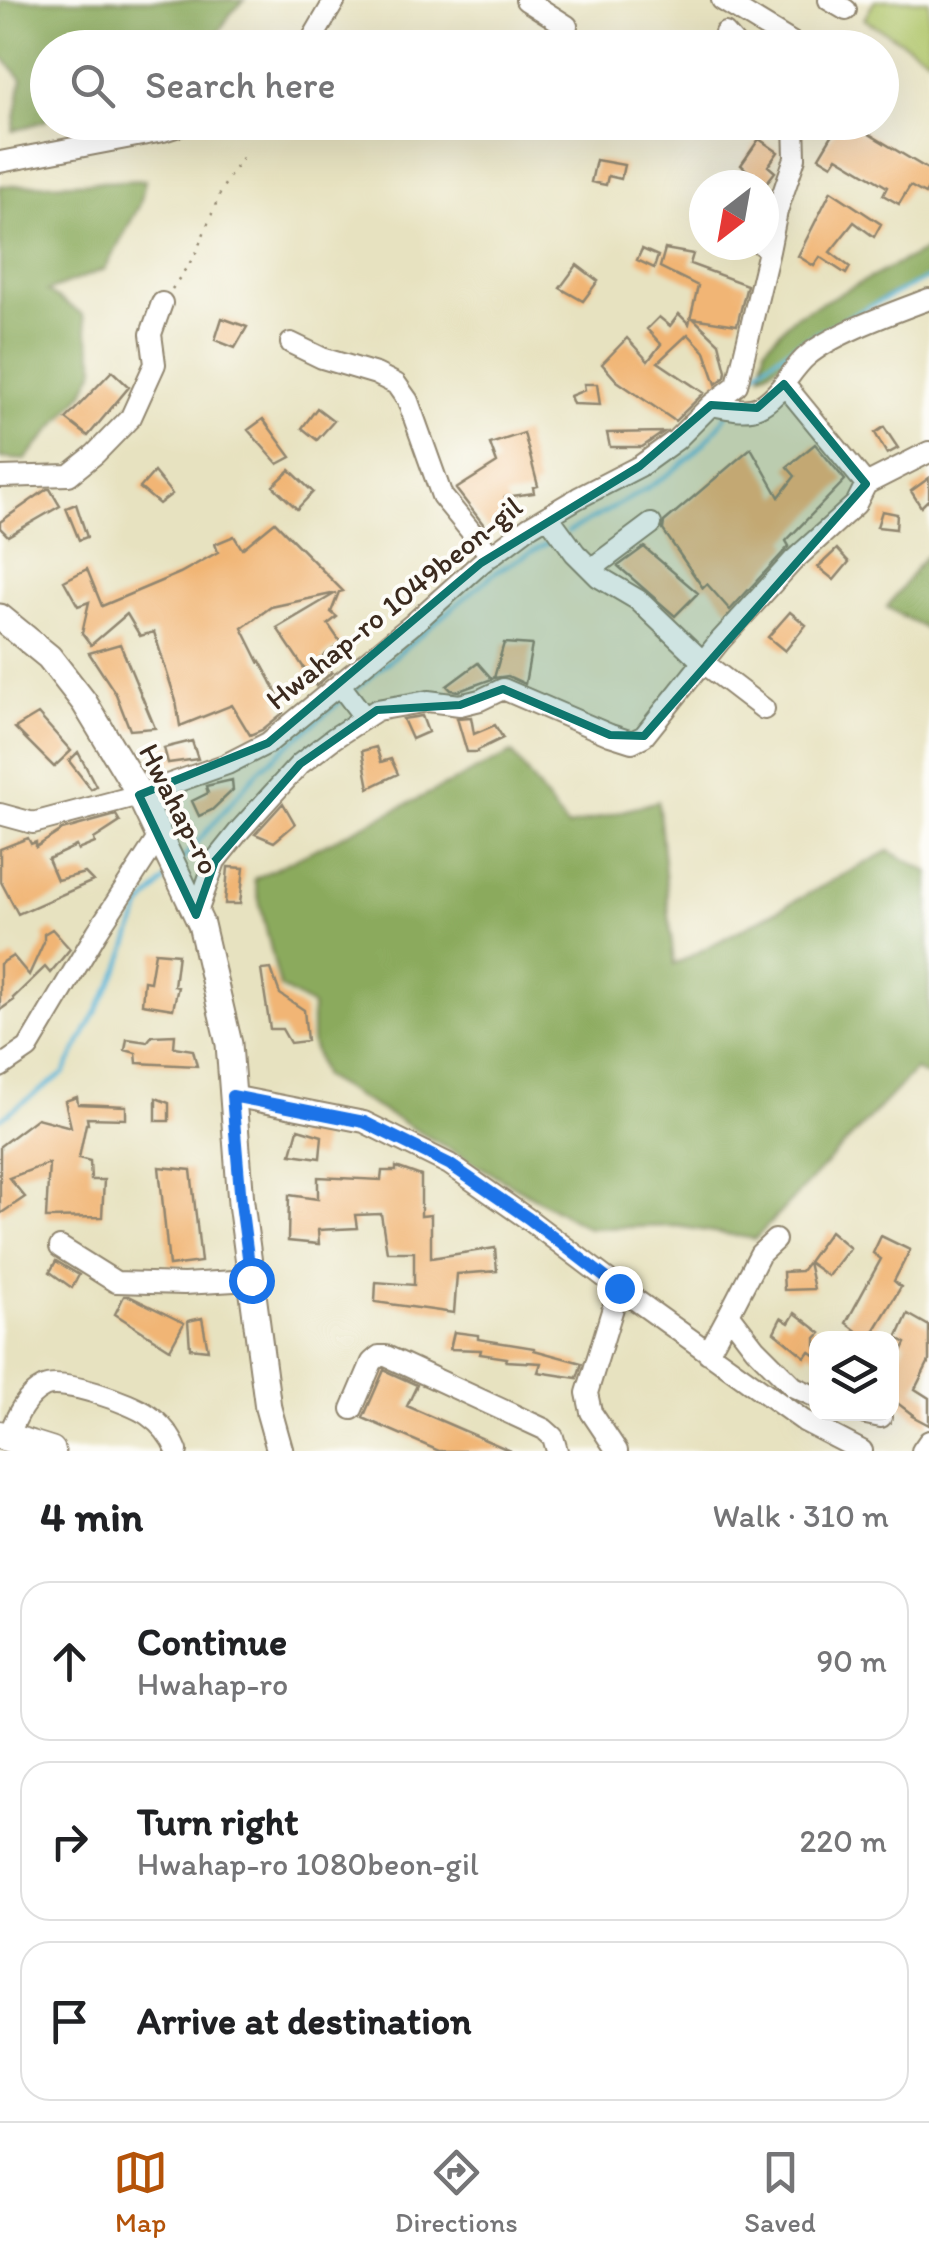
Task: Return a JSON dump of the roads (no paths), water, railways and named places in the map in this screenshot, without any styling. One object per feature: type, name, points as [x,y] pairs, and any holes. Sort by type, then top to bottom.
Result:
[{"type":"highway","points":[[4,1436],[51,1451]]},
{"type":"main road","name":"Hwahap-ro","points":[[0,617],[49,657],[84,702],[138,795],[200,924],[229,1044],[232,1096]]},
{"type":"main road","points":[[232,1096],[241,1203],[268,1408],[280,1451]]},
{"type":"street","points":[[318,30],[335,0]]},
{"type":"street","points":[[526,0],[567,26]]},
{"type":"street","points":[[722,0],[772,30]]},
{"type":"street","points":[[0,162],[120,140]]},
{"type":"street","points":[[779,205],[795,158],[794,140]]},
{"type":"street","points":[[722,406],[737,385],[763,260]]},
{"type":"street","name":"Hwahap-ro 1049beon-gil","points":[[0,814],[34,823],[138,795],[227,764],[268,743],[342,686],[491,556],[557,529],[578,498],[640,466],[722,406],[757,408],[807,356],[839,337],[929,299]]},
{"type":"street","points":[[0,477],[69,474],[95,454],[130,417],[155,364],[151,334],[162,303]]},
{"type":"street","points":[[291,343],[396,384],[408,401],[442,496],[491,556]]},
{"type":"street","points":[[784,384],[866,484]]},
{"type":"street","points":[[196,915],[216,860],[240,830],[300,764],[362,715],[428,701],[460,705],[503,689],[610,735],[632,742],[644,736],[719,642],[793,561],[856,504],[866,484],[929,452]]},
{"type":"street","points":[[592,570],[651,524]]},
{"type":"street","points":[[557,529],[599,577],[638,600],[704,663],[764,709]]},
{"type":"street","points":[[342,686],[362,715]]},
{"type":"street","points":[[0,1067],[28,1048],[97,932],[163,848]]},
{"type":"street","points":[[232,1096],[364,1122],[449,1164],[804,1421],[862,1451]]},
{"type":"street","points":[[708,1353],[760,1254],[775,1240]]},
{"type":"street","points":[[60,1247],[116,1282],[184,1284],[251,1280]]},
{"type":"street","points":[[617,1451],[591,1412],[587,1393],[619,1288]]},
{"type":"street","points":[[729,1314],[755,1348],[794,1386],[809,1394]]},
{"type":"street","points":[[352,1408],[372,1362],[386,1356],[544,1429],[558,1451]]},
{"type":"street","points":[[4,1436],[22,1405],[54,1384],[94,1392],[146,1414],[171,1436],[177,1451]]},
{"type":"street","points":[[922,1451],[929,1442]]},
{"type":"waterway","points":[[748,381],[759,369],[803,341],[929,277]]},
{"type":"waterway","points":[[568,532],[656,483],[695,452],[727,414]]},
{"type":"waterway","points":[[352,692],[497,571],[555,539]]},
{"type":"waterway","points":[[182,860],[261,768],[341,701]]},
{"type":"waterway","points":[[0,1119],[64,1073],[120,967],[141,908],[166,879]]}]
